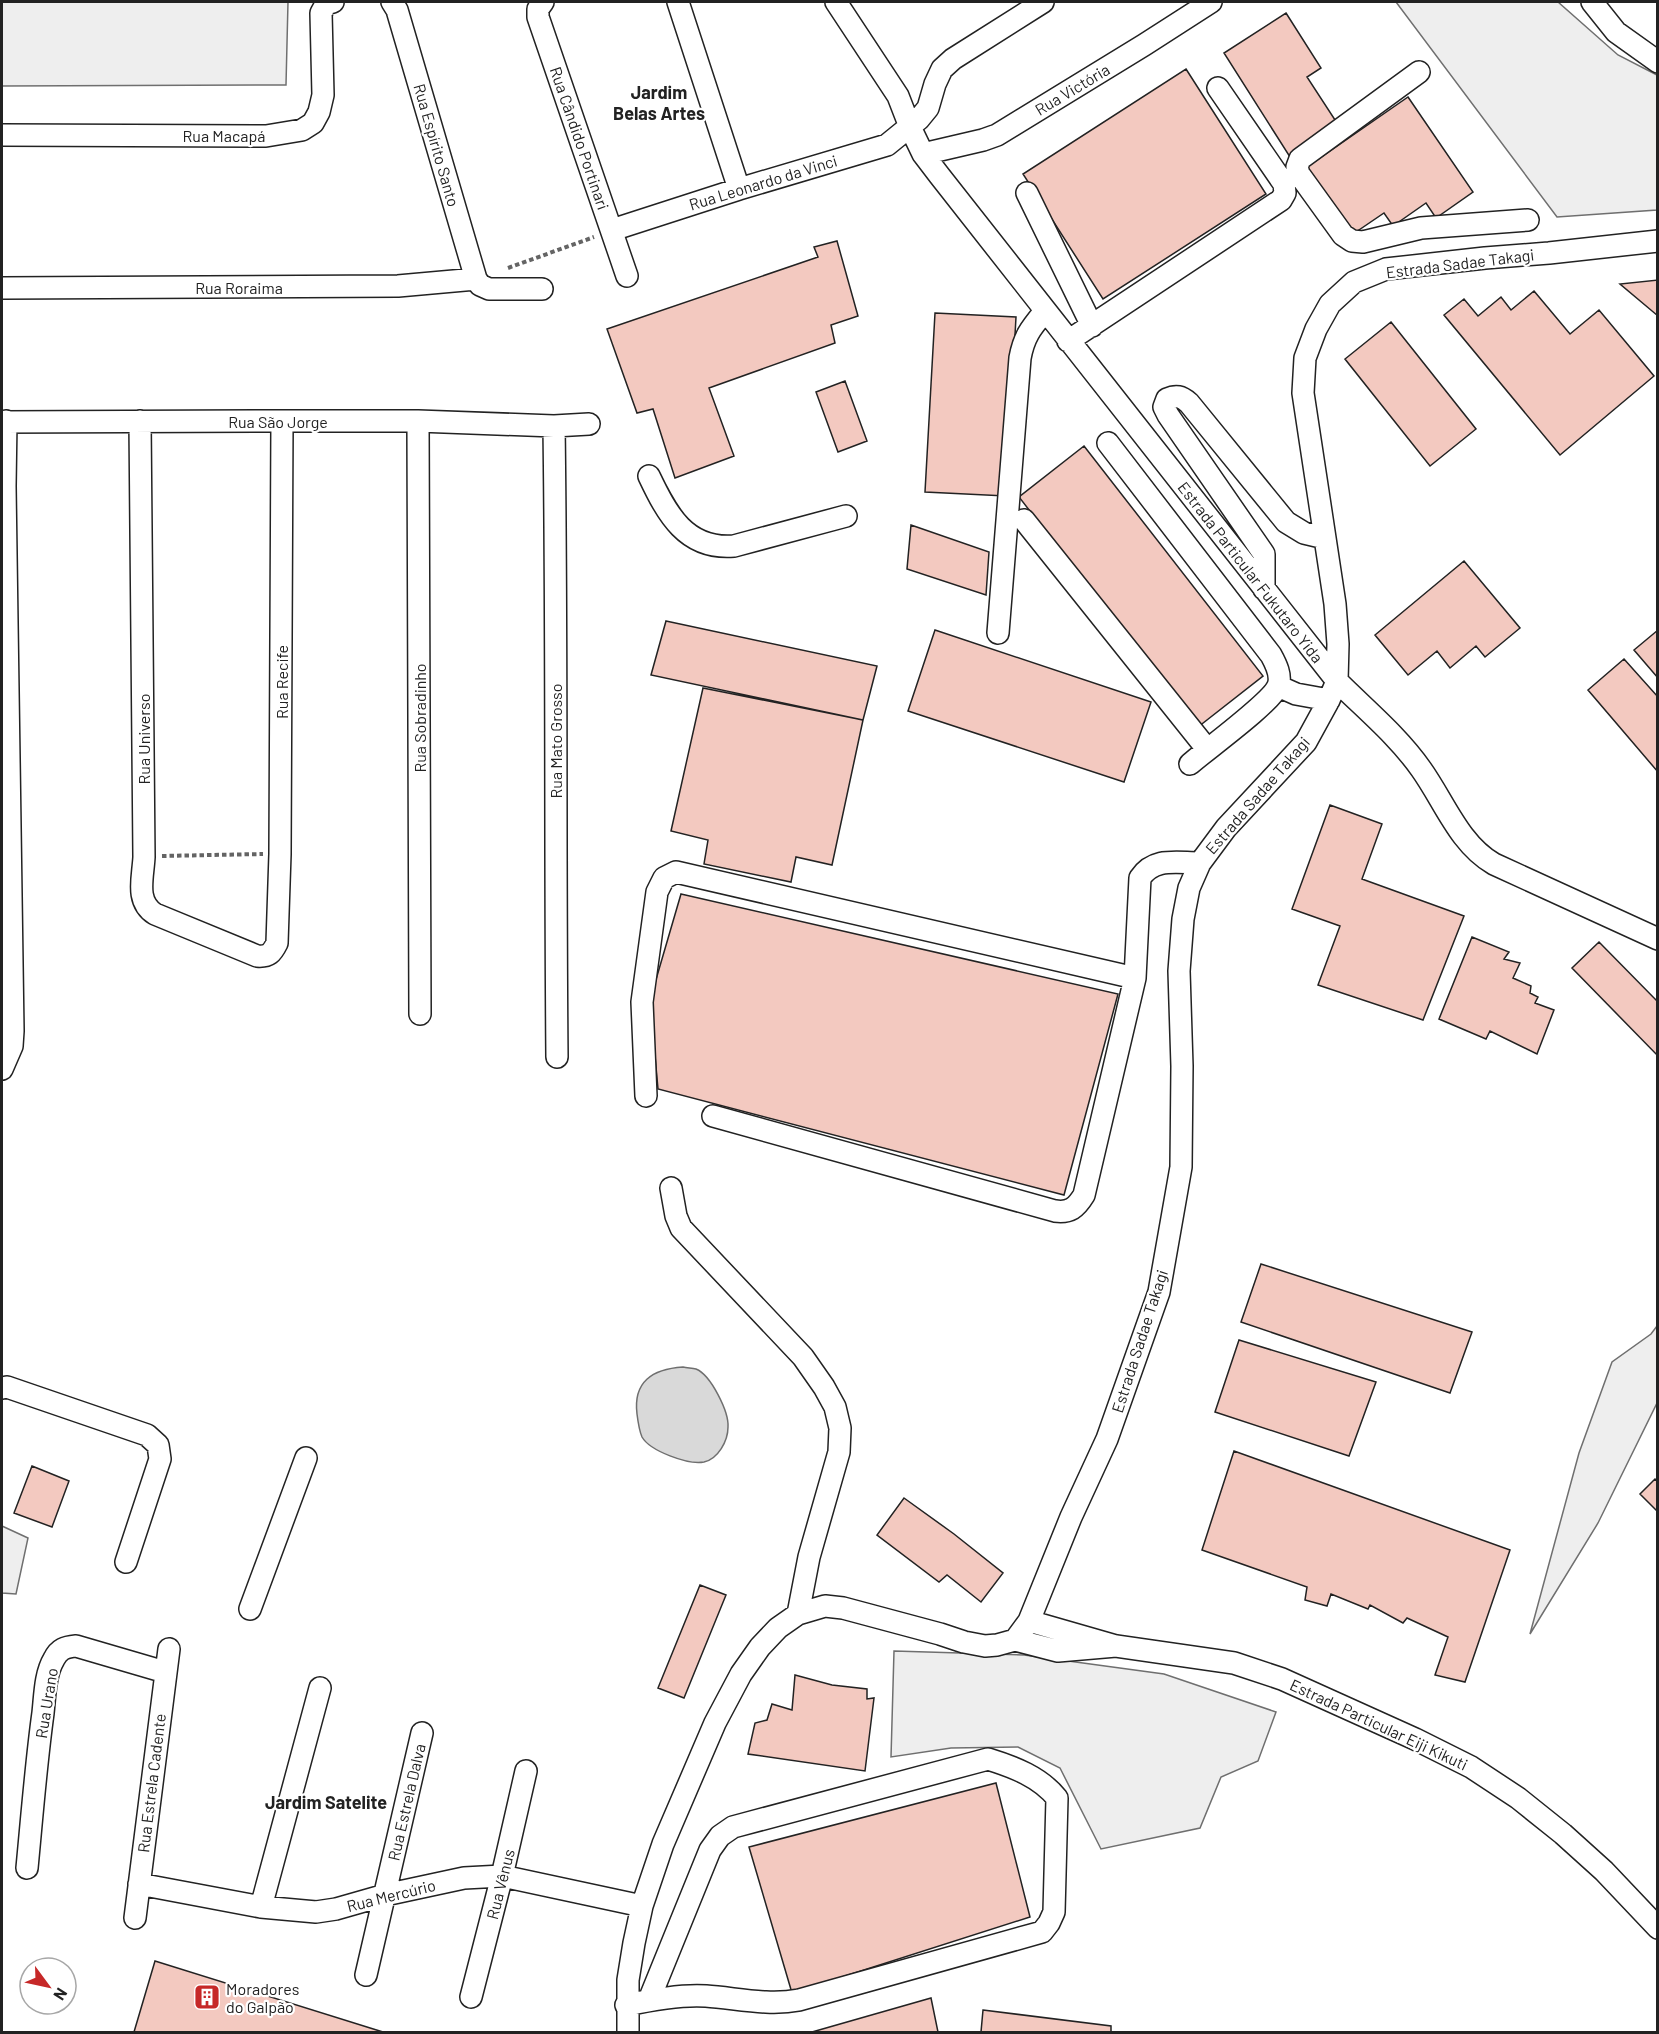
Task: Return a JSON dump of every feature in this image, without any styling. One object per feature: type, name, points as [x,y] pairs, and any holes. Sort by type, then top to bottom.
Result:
[{"type":"street","name":"Rua Macapá","points":[[2,135],[266,136],[302,130],[313,123],[319,112],[323,95],[321,13],[326,4],[333,2]]},
{"type":"street","name":"Rua Cândido Portinari","points":[[543,2],[538,9],[538,17],[627,276]]},
{"type":"street","points":[[678,2],[739,189]]},
{"type":"street","name":"Estrada Particular Fukutaro Yida","points":[[838,2],[898,96],[923,153],[1264,589],[1333,691],[1407,752],[1421,768],[1470,844],[1485,858],[1658,939]]},
{"type":"street","points":[[910,127],[928,108],[942,69],[953,58],[1042,2]]},
{"type":"street","name":"Rua Victória","points":[[923,153],[997,135],[1211,2]]},
{"type":"street","points":[[1592,2],[1616,32],[1658,62]]},
{"type":"street","name":"Rua Espírito Santo","points":[[395,6],[476,279]]},
{"type":"street","points":[[1419,72],[1300,159],[1297,167],[1299,174],[1343,235],[1352,241],[1363,242],[1421,228],[1528,220]]},
{"type":"street","points":[[1068,341],[1281,200],[1285,193],[1284,184],[1218,88]]},
{"type":"street","name":"Rua Leonardo da Vinci","points":[[612,231],[739,189],[887,145],[910,127]]},
{"type":"street","points":[[1027,193],[1092,326]]},
{"type":"street","name":"Estrada Sadae Takagi","points":[[1015,1640],[1029,1621],[1071,1517],[1107,1439],[1159,1292],[1181,1167],[1182,1076],[1179,971],[1183,919],[1189,888],[1200,863],[1226,828],[1306,742],[1333,691],[1338,644],[1335,604],[1303,393],[1305,358],[1316,330],[1330,304],[1354,282],[1386,269],[1658,241]]},
{"type":"street","name":"Rua Roraima","points":[[2,288],[398,286],[476,279],[480,285],[489,289],[542,289]]},
{"type":"street","points":[[998,633],[1020,358],[1023,341],[1045,311]]},
{"type":"street","points":[[1264,589],[1264,554],[1168,415],[1164,407],[1167,399],[1175,396],[1184,398],[1189,403],[1286,522],[1304,532],[1325,538]]},
{"type":"street","name":"Rua Universo","points":[[140,421],[144,856],[142,897],[146,908],[155,914],[257,956],[266,957],[273,952],[277,943]]},
{"type":"street","name":"Rua São Jorge","points":[[4,422],[282,421],[554,426],[589,424]]},
{"type":"street","name":"Rua Recife","points":[[277,943],[280,854],[282,421]]},
{"type":"street","points":[[2,1069],[12,1046],[14,1031],[4,422]]},
{"type":"street","name":"Rua Sobradinho","points":[[418,422],[420,1014]]},
{"type":"street","name":"Rua Mato Grosso","points":[[554,426],[557,1057]]},
{"type":"street","points":[[1108,443],[1278,668],[1278,686],[1267,700],[1190,764]]},
{"type":"street","points":[[649,476],[664,507],[678,525],[698,539],[718,547],[735,546],[846,516]]},
{"type":"street","points":[[1024,520],[1207,749]]},
{"type":"street","points":[[1278,686],[1296,694],[1333,691]]},
{"type":"street","points":[[713,1116],[1055,1211],[1067,1212],[1078,1206],[1084,1195],[1135,978],[1140,878],[1146,868],[1155,863],[1200,863]]},
{"type":"street","points":[[646,1096],[642,1002],[657,892],[664,878],[676,872],[1135,978]]},
{"type":"street","points":[[671,1188],[675,1216],[681,1228],[803,1358],[835,1407],[840,1428],[839,1452],[808,1557],[798,1614]]},
{"type":"street","points":[[3,1385],[147,1435],[158,1445],[160,1459],[126,1563]]},
{"type":"street","points":[[250,1609],[306,1458]]},
{"type":"street","name":"Estrada Particular Eiji Kikuti","points":[[628,2032],[626,2005],[628,1980],[642,1906],[666,1835],[690,1777],[741,1674],[777,1628],[798,1614],[825,1606],[843,1608],[984,1646],[1015,1640],[1058,1651],[1116,1646]]},
{"type":"street","name":"Estrada Particular Eiji Kikuti","points":[[1029,1621],[1116,1646],[1234,1663],[1282,1679],[1415,1738],[1471,1767],[1518,1798],[1604,1870],[1658,1928]]},
{"type":"street","name":"Rua Urano","points":[[27,1868],[48,1672],[59,1651],[76,1646],[165,1672]]},
{"type":"street","name":"Rua Estrela Cadente","points":[[135,1918],[169,1648]]},
{"type":"street","points":[[261,1907],[320,1688]]},
{"type":"street","name":"Rua Estrela Dalva","points":[[366,1975],[422,1733]]},
{"type":"street","points":[[626,2005],[649,2000],[703,1996],[772,2002],[799,2000],[1042,1932],[1054,1912],[1058,1798],[1048,1787],[1014,1767],[988,1760],[733,1827],[720,1836],[710,1850],[649,2000]]},
{"type":"street","name":"Rua Vênus","points":[[471,1997],[526,1771]]},
{"type":"street","name":"Rua Mercúrio","points":[[139,1884],[261,1907],[316,1912],[464,1878],[502,1876],[642,1906]]},
{"type":"path","points":[[476,279],[612,231]]},
{"type":"path","points":[[144,856],[280,854]]},
{"type":"shaded area","points":[[2,2],[288,2],[286,85],[2,86]]},
{"type":"shaded area","points":[[1396,2],[1558,2],[1618,55],[1657,75],[1657,210],[1557,217]]},
{"type":"shaded area","points":[[1657,1326],[1657,1403],[1598,1523],[1530,1634],[1579,1453],[1612,1362],[1651,1334]]},
{"type":"shaded area","points":[[683,1367],[696,1369],[707,1378],[718,1395],[728,1420],[728,1432],[721,1449],[714,1457],[704,1462],[689,1461],[661,1452],[646,1442],[639,1429],[637,1403],[638,1393],[642,1386],[654,1374]]},
{"type":"shaded area","points":[[2,1526],[28,1538],[16,1594],[2,1593]]},
{"type":"shaded area","points":[[894,1651],[1024,1655],[1164,1674],[1276,1712],[1258,1761],[1221,1777],[1200,1828],[1101,1849],[1060,1768],[1018,1747],[951,1748],[891,1757]]},
{"type":"building","points":[[1286,13],[1321,68],[1307,77],[1339,126],[1290,157],[1224,53]]},
{"type":"building","points":[[1186,69],[1266,194],[1103,299],[1023,174]]},
{"type":"building","points":[[1408,97],[1473,192],[1436,218],[1426,203],[1393,226],[1384,213],[1353,234],[1307,167]]},
{"type":"building","points":[[837,241],[858,316],[831,325],[835,343],[709,388],[734,456],[675,478],[653,409],[637,413],[607,329],[818,257],[814,247]]},
{"type":"building","points":[[1658,280],[1658,316],[1620,284]]},
{"type":"building","points":[[1534,291],[1570,334],[1599,310],[1654,376],[1560,455],[1444,315],[1464,299],[1478,316],[1501,297],[1511,310]]},
{"type":"building","points":[[935,313],[1016,317],[1006,496],[925,492]]},
{"type":"building","points":[[1391,322],[1476,429],[1430,466],[1345,359]]},
{"type":"building","points":[[845,381],[867,441],[838,452],[816,392]]},
{"type":"building","points":[[1084,446],[1263,676],[1198,727],[1019,497]]},
{"type":"building","points":[[911,525],[989,552],[986,595],[907,569]]},
{"type":"building","points":[[1464,561],[1520,628],[1485,657],[1476,646],[1450,668],[1437,651],[1408,675],[1375,635]]},
{"type":"building","points":[[666,621],[877,666],[863,720],[651,675]]},
{"type":"building","points":[[935,630],[1151,702],[1124,782],[908,711]]},
{"type":"building","points":[[1658,630],[1658,678],[1634,650]]},
{"type":"building","points":[[1624,659],[1658,697],[1658,772],[1588,690]]},
{"type":"building","points":[[703,688],[863,720],[832,865],[796,857],[791,882],[704,864],[708,840],[671,831]]},
{"type":"building","points":[[1330,805],[1382,824],[1362,879],[1464,916],[1423,1020],[1318,985],[1340,926],[1292,909]]},
{"type":"building","points":[[681,894],[1118,994],[1064,1195],[658,1089],[650,1000]]},
{"type":"building","points":[[1472,937],[1509,952],[1504,959],[1520,963],[1513,978],[1531,986],[1530,993],[1538,997],[1535,1003],[1554,1010],[1537,1054],[1490,1031],[1486,1039],[1439,1019]]},
{"type":"building","points":[[1599,942],[1658,1002],[1658,1056],[1572,968]]},
{"type":"building","points":[[1261,1264],[1472,1332],[1450,1393],[1241,1322]]},
{"type":"building","points":[[1239,1340],[1376,1382],[1349,1456],[1215,1412]]},
{"type":"building","points":[[1234,1451],[1510,1550],[1465,1682],[1435,1675],[1448,1637],[1407,1618],[1403,1623],[1370,1605],[1368,1609],[1331,1594],[1327,1606],[1305,1600],[1307,1587],[1202,1550]]},
{"type":"building","points":[[32,1466],[69,1481],[52,1527],[14,1513]]},
{"type":"building","points":[[1655,1479],[1658,1482],[1658,1512],[1640,1494]]},
{"type":"building","points":[[904,1498],[1003,1573],[981,1602],[947,1575],[939,1582],[877,1535]]},
{"type":"building","points":[[700,1585],[726,1595],[684,1698],[658,1688]]},
{"type":"building","points":[[795,1675],[832,1685],[867,1689],[867,1699],[874,1698],[865,1771],[748,1754],[755,1723],[767,1720],[772,1704],[792,1710]]},
{"type":"building","points":[[996,1783],[1030,1917],[792,1993],[749,1847]]},
{"type":"building","name":"Moradores do Galpão","points":[[155,1961],[383,2032],[134,2032]]},
{"type":"building","points":[[931,1998],[938,2032],[812,2032]]},
{"type":"building","points":[[983,2010],[1111,2026],[1111,2032],[981,2032]]},
{"type":"place","name":"Moradores do Galpão","points":[[207,1997]]},
{"type":"district","name":"Jardim Belas Artes","points":[[659,102]]},
{"type":"district","name":"Jardim Satelite","points":[[326,1802]]}]
